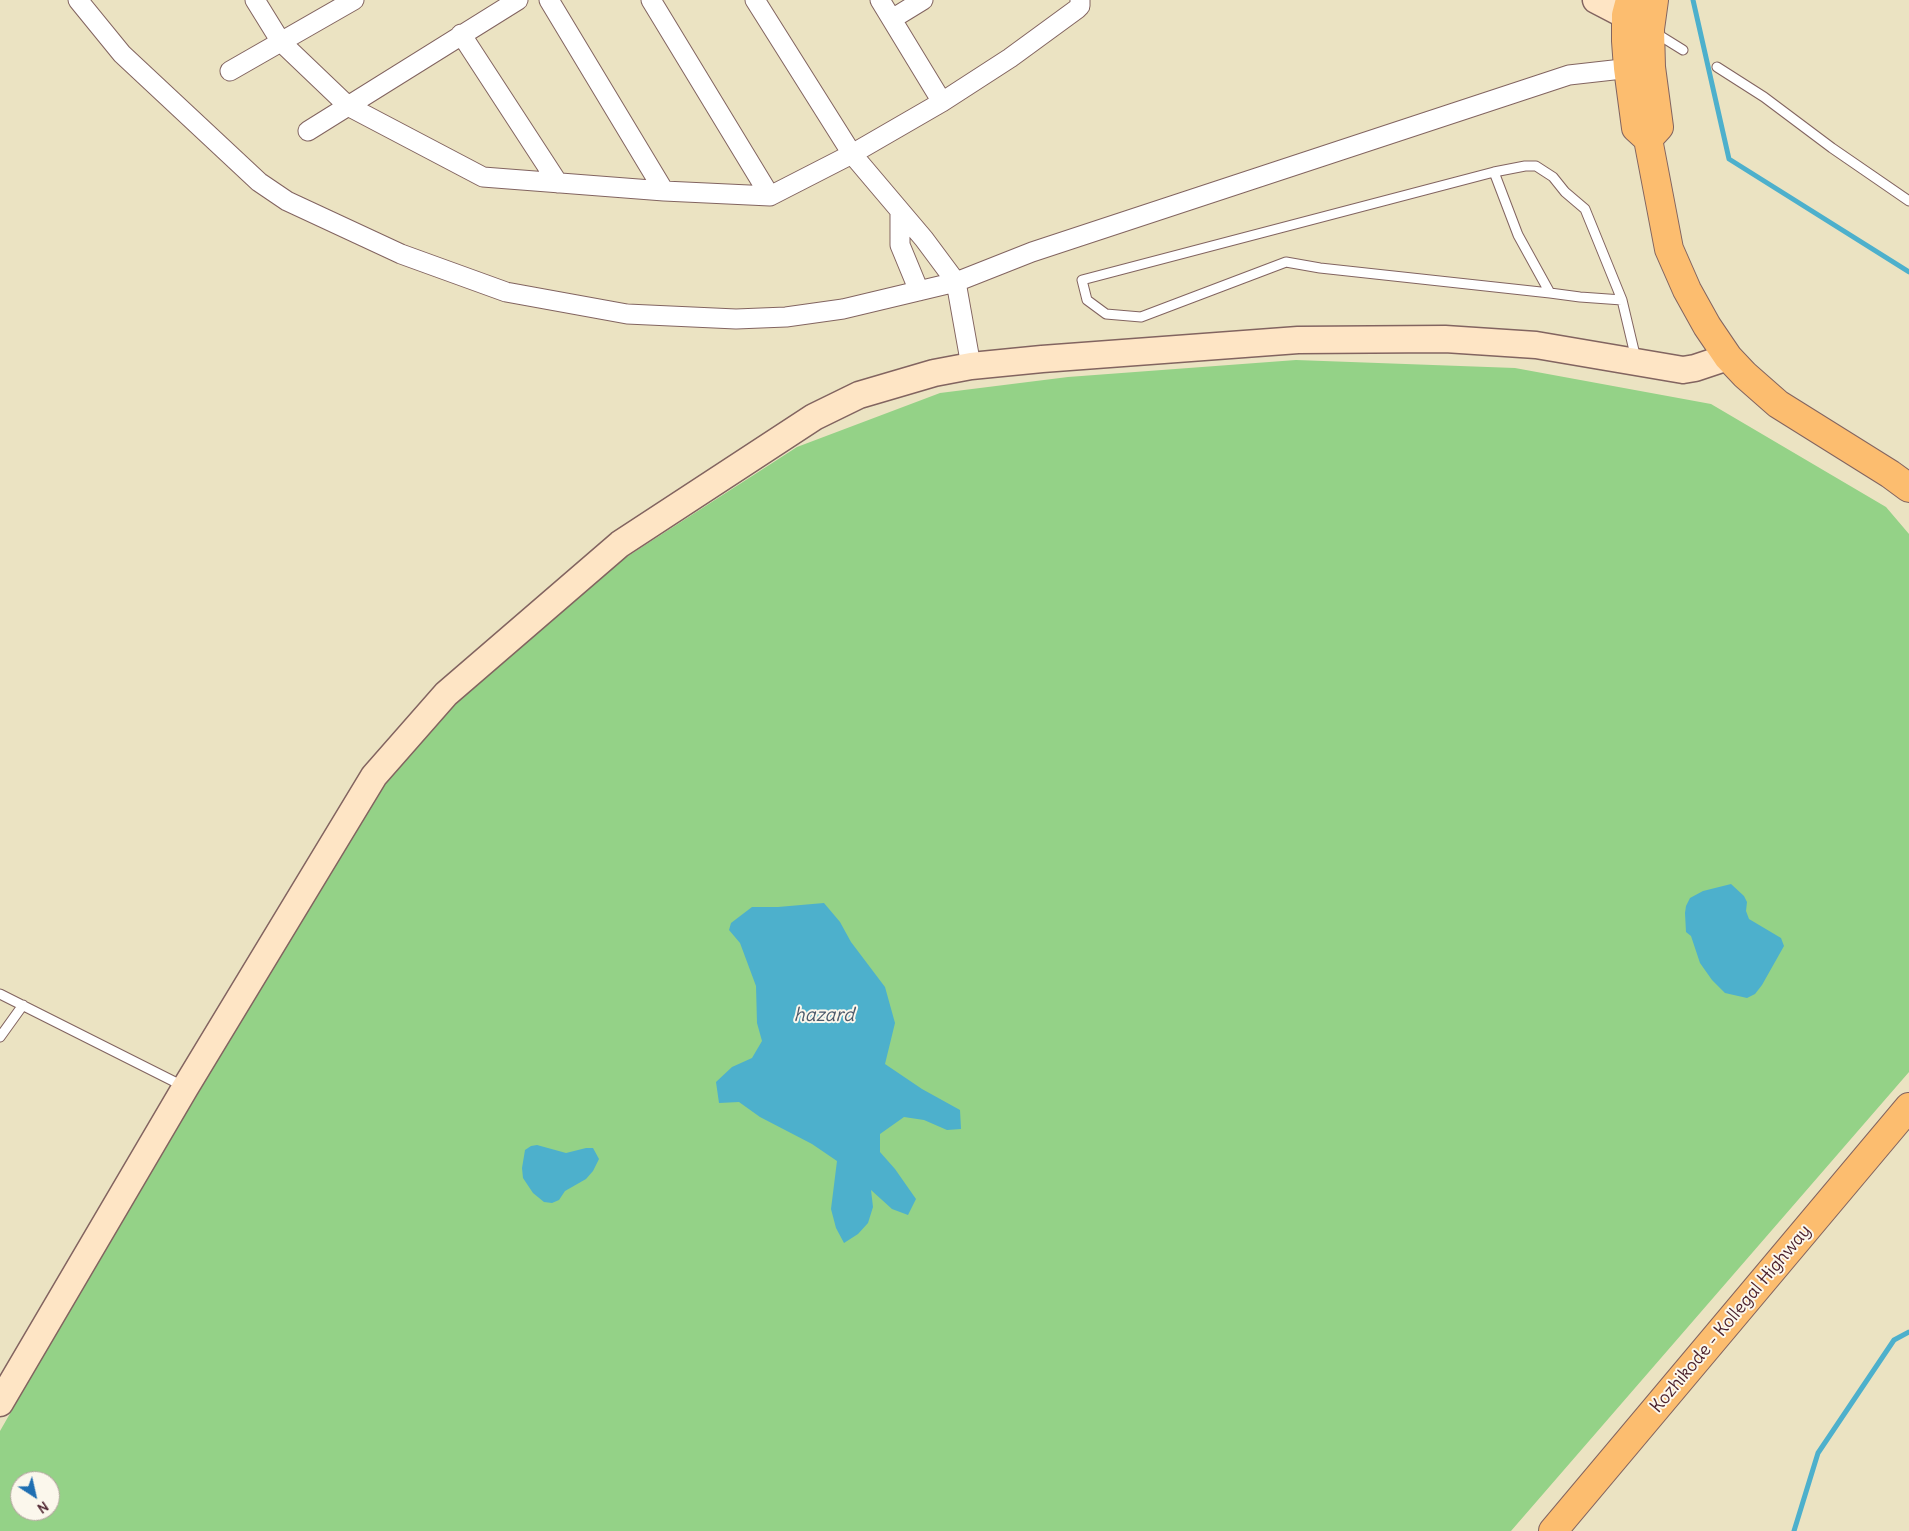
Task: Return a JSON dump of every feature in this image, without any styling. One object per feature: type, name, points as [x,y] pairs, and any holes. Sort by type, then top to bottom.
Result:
[{"type":"main road","points":[[1654,0],[1650,29],[1640,68],[1636,128],[1648,139],[1669,250],[1687,290],[1707,326],[1728,357],[1745,375],[1778,404],[1890,474],[1909,488]]},
{"type":"main road","points":[[1628,8],[1640,68]]},
{"type":"main road","name":"Kozhikode - Kollegal Highway","points":[[1553,1531],[1909,1107]]},
{"type":"street","points":[[78,0],[122,54],[259,182],[287,200],[402,254],[506,292],[627,314],[736,319],[786,317],[843,309],[956,282],[1032,252],[1569,75],[1640,68]]},
{"type":"street","points":[[255,0],[281,42],[348,106],[483,177],[664,191],[770,196],[852,154],[942,102],[1010,58],[1077,9],[1080,6],[1080,0]]},
{"type":"street","points":[[230,71],[354,0]]},
{"type":"street","points":[[308,131],[518,0]]},
{"type":"street","points":[[549,0],[664,191]]},
{"type":"street","points":[[651,0],[770,196]]},
{"type":"street","points":[[755,0],[852,154],[924,239],[956,282],[971,366]]},
{"type":"street","points":[[880,0],[942,102]]},
{"type":"street","points":[[892,19],[923,0]]},
{"type":"street","points":[[1596,0],[1628,8],[1650,29]]},
{"type":"street","points":[[461,34],[558,183]]},
{"type":"street","points":[[900,212],[900,245],[919,291]]},
{"type":"street","points":[[0,1403],[185,1088],[374,776],[446,694],[620,544],[814,417],[859,395],[934,373],[971,366],[1298,340],[1445,339],[1536,345],[1684,370],[1728,357]]},
{"type":"lane","points":[[1650,29],[1683,50]]},
{"type":"lane","points":[[1717,68],[1764,97],[1832,148],[1909,201]]},
{"type":"lane","points":[[1622,300],[1320,268],[1286,262],[1141,317],[1106,314],[1087,300],[1082,280],[1494,172],[1525,166],[1536,166],[1553,177],[1565,192],[1585,209],[1622,300],[1637,362]]},
{"type":"lane","points":[[1494,172],[1518,235],[1550,292]]},
{"type":"lane","points":[[0,994],[185,1088]]},
{"type":"lane","points":[[0,1037],[23,1005]]},
{"type":"green space","points":[[1296,360],[1515,368],[1711,404],[1886,507],[1909,534],[1909,1072],[1511,1531],[0,1531],[0,1431],[315,882],[390,764],[594,578],[797,447],[940,393],[1068,377]]},
{"type":"water","points":[[1731,884],[1744,896],[1747,902],[1746,911],[1749,919],[1781,938],[1784,946],[1762,985],[1755,994],[1747,998],[1725,993],[1712,980],[1700,963],[1691,936],[1686,932],[1685,913],[1690,898],[1703,891]]},
{"type":"water","name":"hazard","points":[[824,903],[840,922],[851,942],[885,987],[895,1023],[885,1064],[922,1089],[960,1110],[961,1129],[947,1130],[924,1120],[904,1117],[880,1134],[880,1152],[895,1169],[916,1199],[908,1215],[892,1209],[871,1190],[873,1207],[868,1223],[858,1234],[844,1243],[836,1228],[831,1209],[837,1161],[812,1144],[760,1117],[739,1102],[719,1103],[716,1082],[732,1067],[752,1058],[762,1041],[757,1023],[756,986],[740,943],[729,930],[731,923],[752,907]]},
{"type":"water","points":[[537,1145],[566,1153],[593,1148],[599,1159],[593,1171],[586,1179],[565,1191],[559,1200],[552,1203],[544,1202],[533,1193],[523,1178],[522,1168],[525,1150]]},
{"type":"waterway","points":[[1693,0],[1729,159],[1909,272]]},
{"type":"waterway","points":[[1794,1531],[1818,1453],[1894,1340],[1909,1332]]}]
